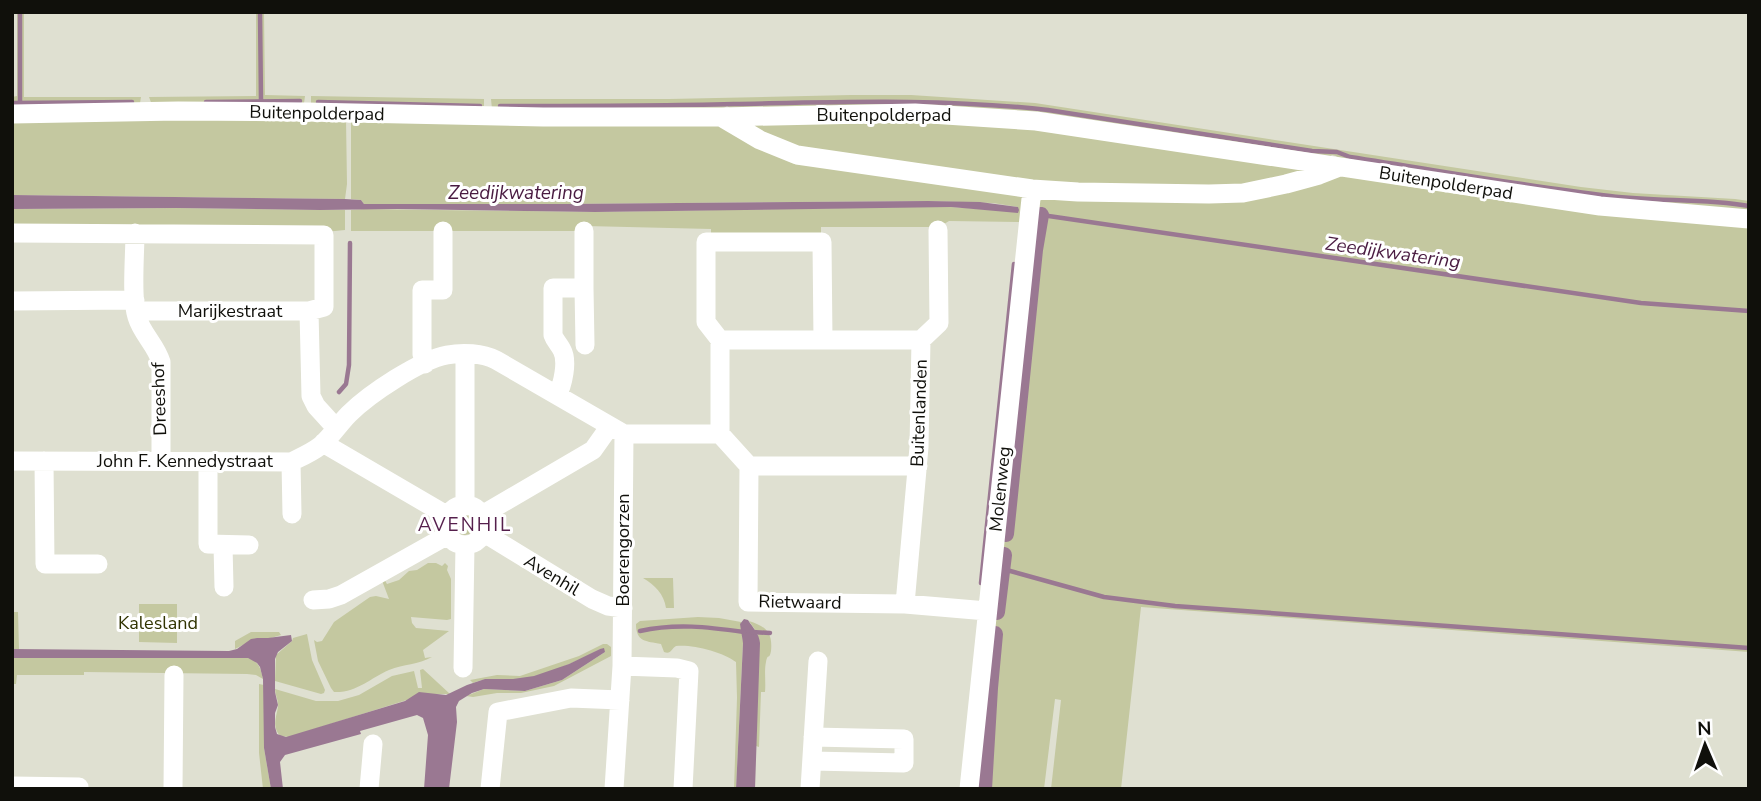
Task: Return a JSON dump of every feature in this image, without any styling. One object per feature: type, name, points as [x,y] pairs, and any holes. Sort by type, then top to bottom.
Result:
[{"type":"street","name":"Buitenpolderpad","points":[[12,114],[202,111],[505,117],[721,117],[915,113],[1011,118],[1623,210],[1749,219]]},
{"type":"street","points":[[721,117],[760,140],[797,155],[1032,189],[1243,193],[1286,184],[1339,167]]},
{"type":"street","name":"Molenweg","points":[[969,789],[1032,189]]},
{"type":"street","points":[[425,364],[422,354],[422,290],[443,290],[443,230]]},
{"type":"street","name":"Buitenlanden","points":[[905,604],[918,466],[921,340],[939,323],[938,230]]},
{"type":"street","points":[[584,231],[585,345]]},
{"type":"street","points":[[12,233],[135,233],[136,306]]},
{"type":"street","name":"Avenhil","points":[[135,233],[324,235],[310,396],[330,435],[465,525],[592,599],[608,606],[623,608]]},
{"type":"street","points":[[823,340],[822,242],[706,242],[706,323],[720,340],[720,434],[749,466],[918,466]]},
{"type":"street","points":[[557,395],[564,383],[564,355],[553,335],[553,288],[584,288]]},
{"type":"street","name":"Marijkestraat","points":[[12,301],[316,309]]},
{"type":"street","name":"Dreeshof","points":[[136,306],[141,326],[161,362],[161,461]]},
{"type":"street","points":[[720,340],[921,340]]},
{"type":"street","points":[[463,668],[465,354]]},
{"type":"street","name":"John F. Kennedystraat","points":[[12,461],[291,462],[312,451],[351,412],[376,392],[425,364],[448,355],[465,354],[491,357],[617,430]]},
{"type":"street","points":[[313,600],[341,595],[593,450],[617,430],[720,434]]},
{"type":"street","name":"Boerengorzen","points":[[614,789],[623,608],[617,430]]},
{"type":"street","points":[[44,461],[45,564],[98,564]]},
{"type":"street","points":[[208,462],[208,544],[249,545]]},
{"type":"street","points":[[291,462],[292,514]]},
{"type":"street","name":"Rietwaard","points":[[749,466],[748,602],[905,604],[987,611]]},
{"type":"street","points":[[223,545],[223,587]]},
{"type":"street","points":[[810,789],[818,661]]},
{"type":"street","points":[[622,666],[690,671],[682,789]]},
{"type":"street","points":[[173,789],[174,675]]},
{"type":"street","points":[[489,789],[498,712],[571,698],[620,700]]},
{"type":"street","points":[[811,761],[904,763],[904,739],[813,737]]},
{"type":"street","points":[[369,789],[373,744]]},
{"type":"street","points":[[12,786],[79,787]]},
{"type":"green space","points":[[17,12],[24,12],[24,97],[141,97],[140,103],[12,110],[12,97],[17,96]]},
{"type":"green space","points":[[256,12],[264,12],[265,95],[305,96],[304,103],[152,105],[149,97],[256,96]]},
{"type":"green space","points":[[911,95],[1035,103],[1581,187],[1749,201],[1749,215],[1650,204],[1339,160],[1332,155],[1326,159],[1067,121],[733,110],[727,106],[721,110],[492,109],[491,99]]},
{"type":"green space","points":[[311,96],[484,99],[484,106],[311,103]]},
{"type":"green space","points":[[12,116],[346,120],[345,199],[12,195]]},
{"type":"green space","points":[[705,119],[747,137],[1022,194],[1023,222],[949,221],[939,227],[821,227],[821,235],[711,235],[711,229],[586,226],[583,231],[351,231],[351,210],[364,209],[595,212],[901,207],[996,210],[1018,207],[993,203],[928,201],[364,204],[361,200],[351,199],[351,122]]},
{"type":"green space","points":[[737,120],[1005,122],[1319,166],[1267,185],[1099,188],[807,153]]},
{"type":"green space","points":[[1337,174],[1749,225],[1749,652],[1141,607],[1121,789],[1051,789],[1061,700],[1055,699],[1044,789],[973,789],[1038,202],[1046,197],[1192,198]]},
{"type":"green space","points":[[12,209],[345,210],[345,230],[12,230]]},
{"type":"green space","points":[[465,515],[472,518],[475,525],[472,532],[465,535],[458,532],[455,525],[458,518]]},
{"type":"green space","points":[[428,563],[442,566],[445,563],[451,579],[451,619],[411,617],[416,628],[449,631],[423,650],[425,658],[432,657],[389,670],[350,690],[334,692],[318,661],[314,640],[322,641],[334,622],[370,597],[389,599],[381,578],[383,577],[387,584]]},
{"type":"green space","points":[[643,578],[673,578],[674,608],[666,608],[658,590]]},
{"type":"green space","name":"Kalesland","points":[[139,604],[177,604],[177,643],[139,642]]},
{"type":"green space","points":[[12,612],[18,612],[19,649],[12,649]]},
{"type":"green space","points":[[698,617],[741,622],[743,642],[736,789],[736,662],[716,652],[690,646],[676,646],[666,653],[661,644],[643,640],[636,630],[636,624],[640,621]]},
{"type":"green space","points":[[749,621],[767,631],[771,639],[770,654],[765,665],[765,692],[761,692],[759,747],[756,746],[758,634]]},
{"type":"green space","points":[[251,632],[279,632],[281,635],[257,638],[235,649],[235,641]]},
{"type":"green space","points":[[307,634],[312,660],[325,690],[321,694],[275,681],[276,655],[293,638]]},
{"type":"green space","points":[[603,644],[611,647],[611,656],[554,686],[521,693],[466,696],[484,689],[525,691],[562,680],[605,652],[600,649],[562,667],[532,677],[473,683],[470,680],[497,675],[520,676],[579,656]]},
{"type":"green space","points":[[12,658],[248,658],[259,666],[263,679],[247,674],[84,672],[84,675],[17,675],[16,684],[12,684]]},
{"type":"green space","points":[[423,669],[450,694],[433,694],[410,699],[289,737],[280,736],[276,729],[278,705],[275,689],[316,701],[338,701],[359,695],[392,676],[414,671],[418,688],[422,688],[420,670]]},
{"type":"green space","points":[[259,684],[264,685],[264,748],[271,789],[263,789],[259,753]]},
{"type":"shaded area","points":[[12,195],[345,199],[361,200],[364,204],[928,201],[980,202],[1018,207],[1019,210],[1018,213],[951,207],[595,212],[12,209]]},
{"type":"shaded area","points":[[744,619],[748,620],[756,631],[760,643],[755,789],[736,789],[743,643],[740,624]]},
{"type":"shaded area","points":[[291,635],[292,641],[278,652],[275,659],[275,692],[278,705],[275,727],[277,734],[286,737],[405,701],[419,692],[446,695],[485,679],[534,676],[569,664],[600,649],[604,648],[605,652],[562,680],[525,691],[484,689],[459,701],[456,707],[457,722],[449,789],[424,789],[428,735],[423,718],[417,715],[285,755],[280,762],[283,789],[271,789],[264,748],[263,679],[260,667],[248,658],[12,658],[12,649],[229,651],[251,639]]},
{"type":"waterway","points":[[20,12],[20,103]]},
{"type":"waterway","points":[[260,12],[261,101]]},
{"type":"waterway","points":[[206,102],[300,101]]},
{"type":"waterway","points":[[12,103],[132,102]]},
{"type":"waterway","points":[[318,102],[480,106]]},
{"type":"waterway","points":[[500,106],[813,102],[1009,106],[1312,151],[1337,152],[1350,157],[1577,192],[1749,206]]},
{"type":"waterway","name":"Zeedijkwatering","points":[[1035,214],[1641,303],[1749,311]]},
{"type":"waterway","points":[[1006,534],[1035,250],[1041,215]]},
{"type":"waterway","points":[[339,392],[346,384],[349,365],[350,243]]},
{"type":"waterway","points":[[981,583],[1014,264]]},
{"type":"waterway","points":[[997,612],[1004,555]]},
{"type":"waterway","points":[[1003,569],[1104,597],[1175,606],[1749,648]]},
{"type":"waterway","points":[[640,631],[679,626],[744,632]]},
{"type":"waterway","points":[[752,632],[770,633]]},
{"type":"waterway","points":[[984,789],[995,634]]},
{"type":"district","name":"AVENHIL","points":[[465,525]]}]
